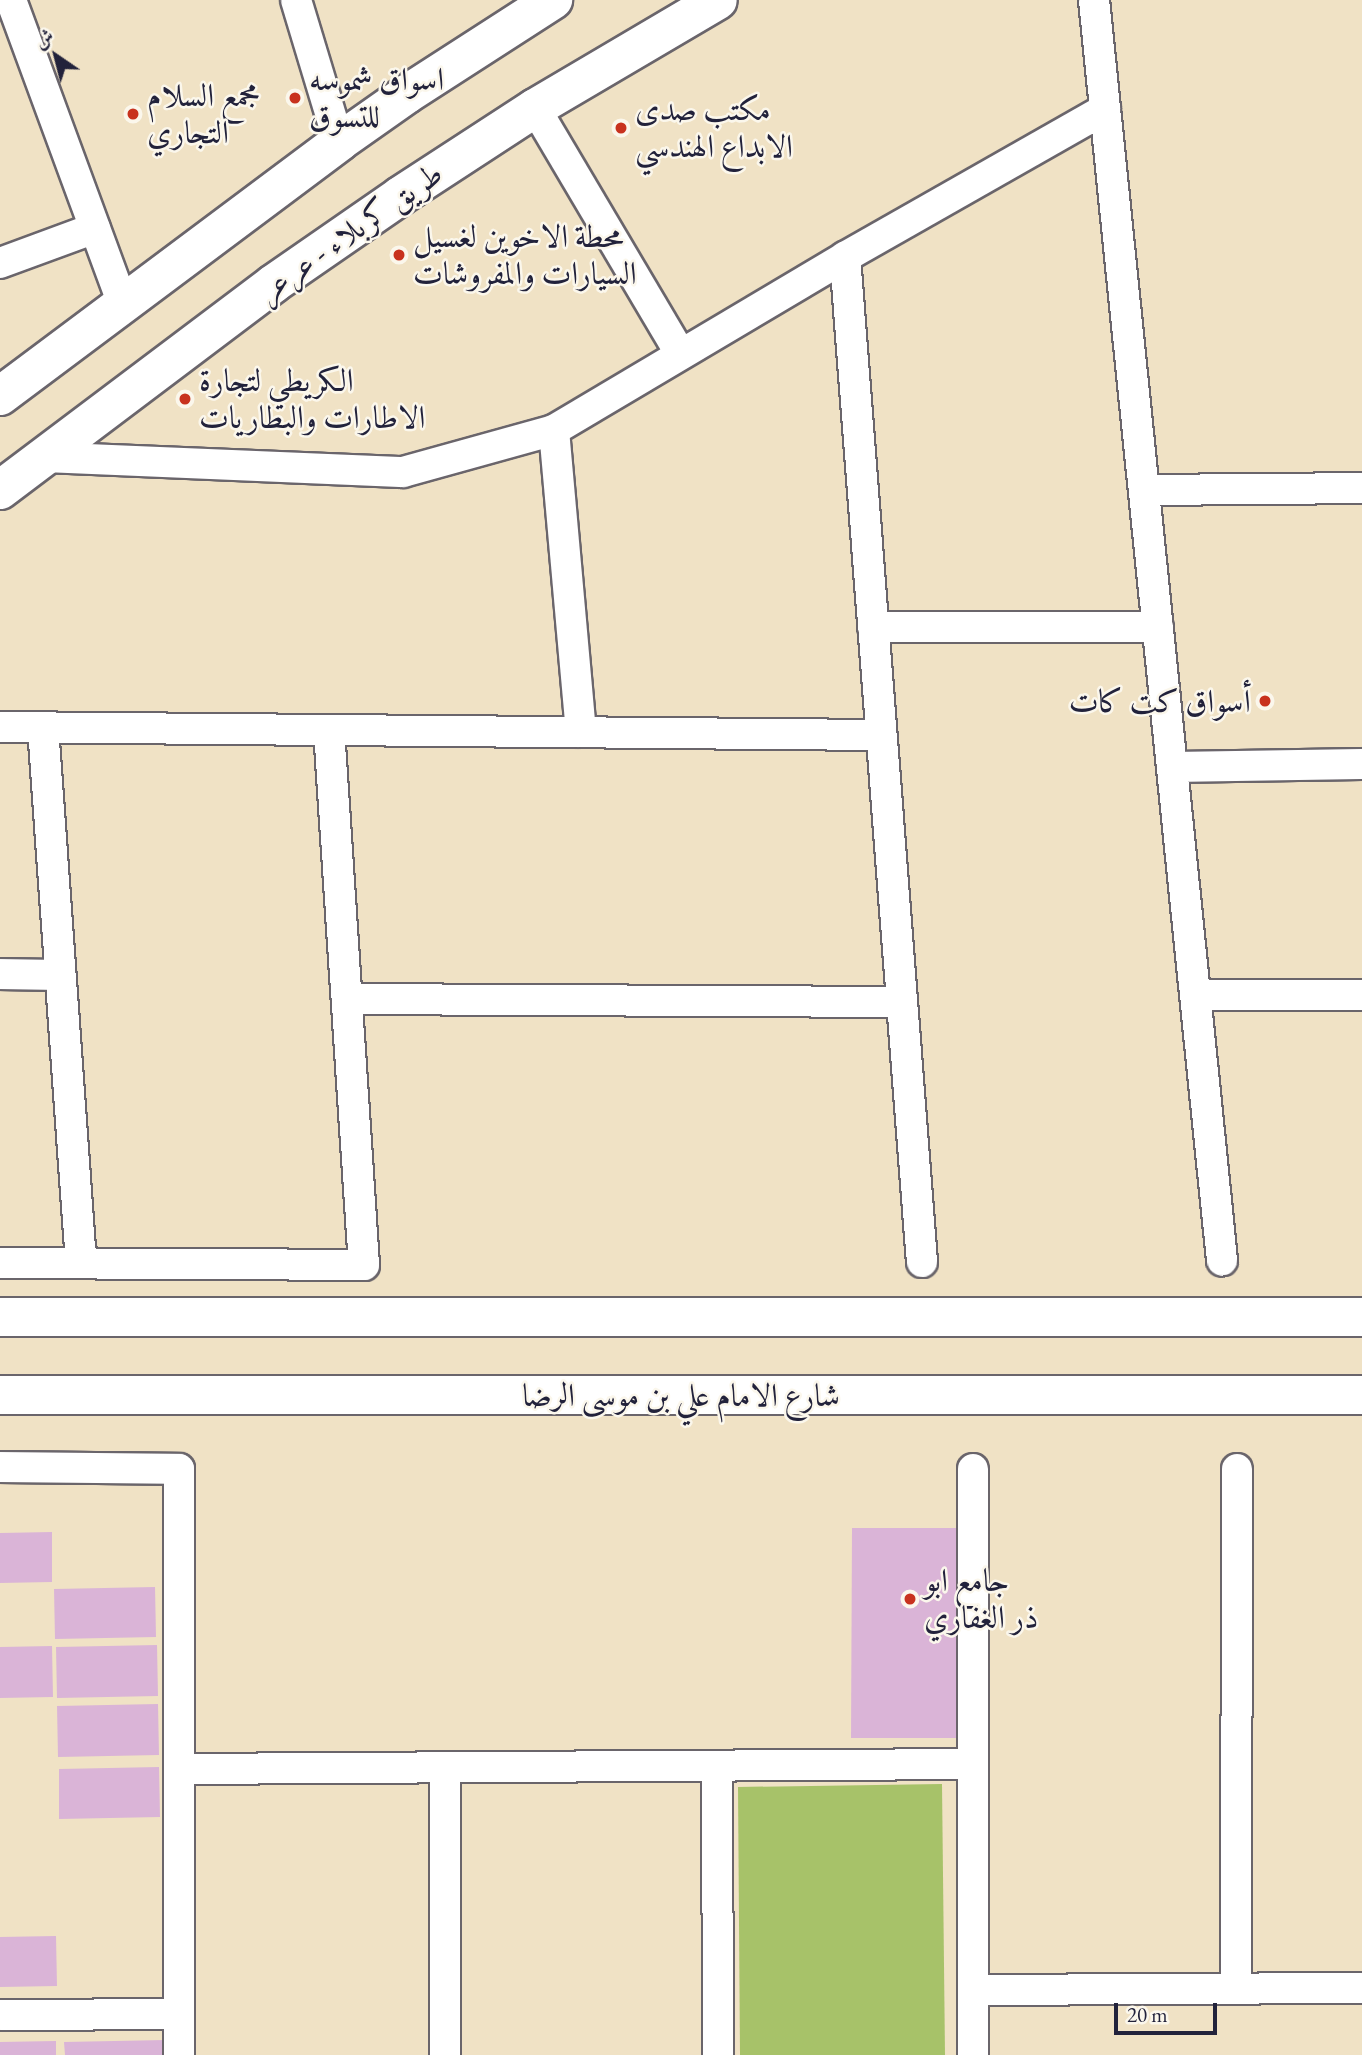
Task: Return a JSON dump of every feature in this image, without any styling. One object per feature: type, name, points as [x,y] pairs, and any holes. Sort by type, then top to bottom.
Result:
[{"type":"main road","points":[[0,396],[339,142],[407,94],[553,0]]},
{"type":"main road","name":"طريق كربلاء - عرعر","points":[[0,490],[273,284],[400,196],[535,108],[718,0]]},
{"type":"main road","points":[[0,1317],[1362,1317]]},
{"type":"main road","name":"شارع الامام علي بن موسى الرضا","points":[[0,1395],[1362,1395]]},
{"type":"street","points":[[11,0],[122,302]]},
{"type":"street","points":[[296,0],[339,142]]},
{"type":"street","points":[[1094,0],[1222,1261]]},
{"type":"street","points":[[535,108],[680,353]]},
{"type":"street","points":[[42,457],[403,472],[554,430],[680,353],[1105,109]]},
{"type":"street","points":[[0,262],[95,228]]},
{"type":"street","points":[[845,257],[922,1262]]},
{"type":"street","points":[[554,430],[581,732]]},
{"type":"street","points":[[1144,491],[1362,488]]},
{"type":"street","points":[[873,627],[1158,627]]},
{"type":"street","points":[[0,727],[881,735]]},
{"type":"street","points":[[43,727],[81,1263]]},
{"type":"street","points":[[0,1263],[364,1265],[329,730]]},
{"type":"street","points":[[1172,766],[1362,764]]},
{"type":"street","points":[[0,974],[60,975]]},
{"type":"street","points":[[1195,995],[1362,995]]},
{"type":"street","points":[[347,999],[902,1002]]},
{"type":"street","points":[[0,1467],[179,1469],[179,2055]]},
{"type":"street","points":[[973,1469],[973,2055]]},
{"type":"street","points":[[1236,1989],[1237,1469]]},
{"type":"street","points":[[179,1769],[972,1765]]},
{"type":"street","points":[[716,1766],[718,2055]]},
{"type":"street","points":[[445,1767],[446,2055]]},
{"type":"street","points":[[973,1990],[1362,1988]]},
{"type":"street","points":[[0,2015],[179,2014]]},
{"type":"green space","points":[[942,1784],[945,2055],[740,2055],[738,1787]]},
{"type":"building","points":[[852,1528],[963,1528],[962,1738],[851,1738]]},
{"type":"building","points":[[52,1532],[52,1582],[0,1583],[0,1533]]},
{"type":"building","points":[[155,1587],[156,1637],[55,1639],[54,1589]]},
{"type":"building","points":[[157,1645],[158,1696],[57,1698],[56,1647]]},
{"type":"building","points":[[52,1646],[53,1697],[0,1698],[0,1647]]},
{"type":"building","points":[[158,1704],[159,1755],[58,1757],[57,1706]]},
{"type":"building","points":[[159,1767],[160,1817],[59,1819],[59,1769]]},
{"type":"building","points":[[56,1936],[57,1986],[0,1987],[0,1937]]},
{"type":"building","points":[[165,2040],[166,2055],[65,2055],[64,2042]]},
{"type":"building","points":[[56,2041],[56,2055],[0,2055],[0,2042]]},
{"type":"place","name":"اسواق شموسه للتسوق","points":[[295,98]]},
{"type":"place","name":"مجمع السلام التجاري","points":[[133,114]]},
{"type":"place","name":"مكتب صدى الابداع الهندسي","points":[[621,128]]},
{"type":"place","name":"محطة الاخوين لغسيل السيارات والمفروشات","points":[[399,255]]},
{"type":"place","name":"الكريطي لتجارة الاطارات والبطاريات","points":[[185,399]]},
{"type":"place","name":"أسواق كت كات","points":[[1265,701]]},
{"type":"place","name":"جامع ابو ذر الغفاري","points":[[910,1599]]}]
